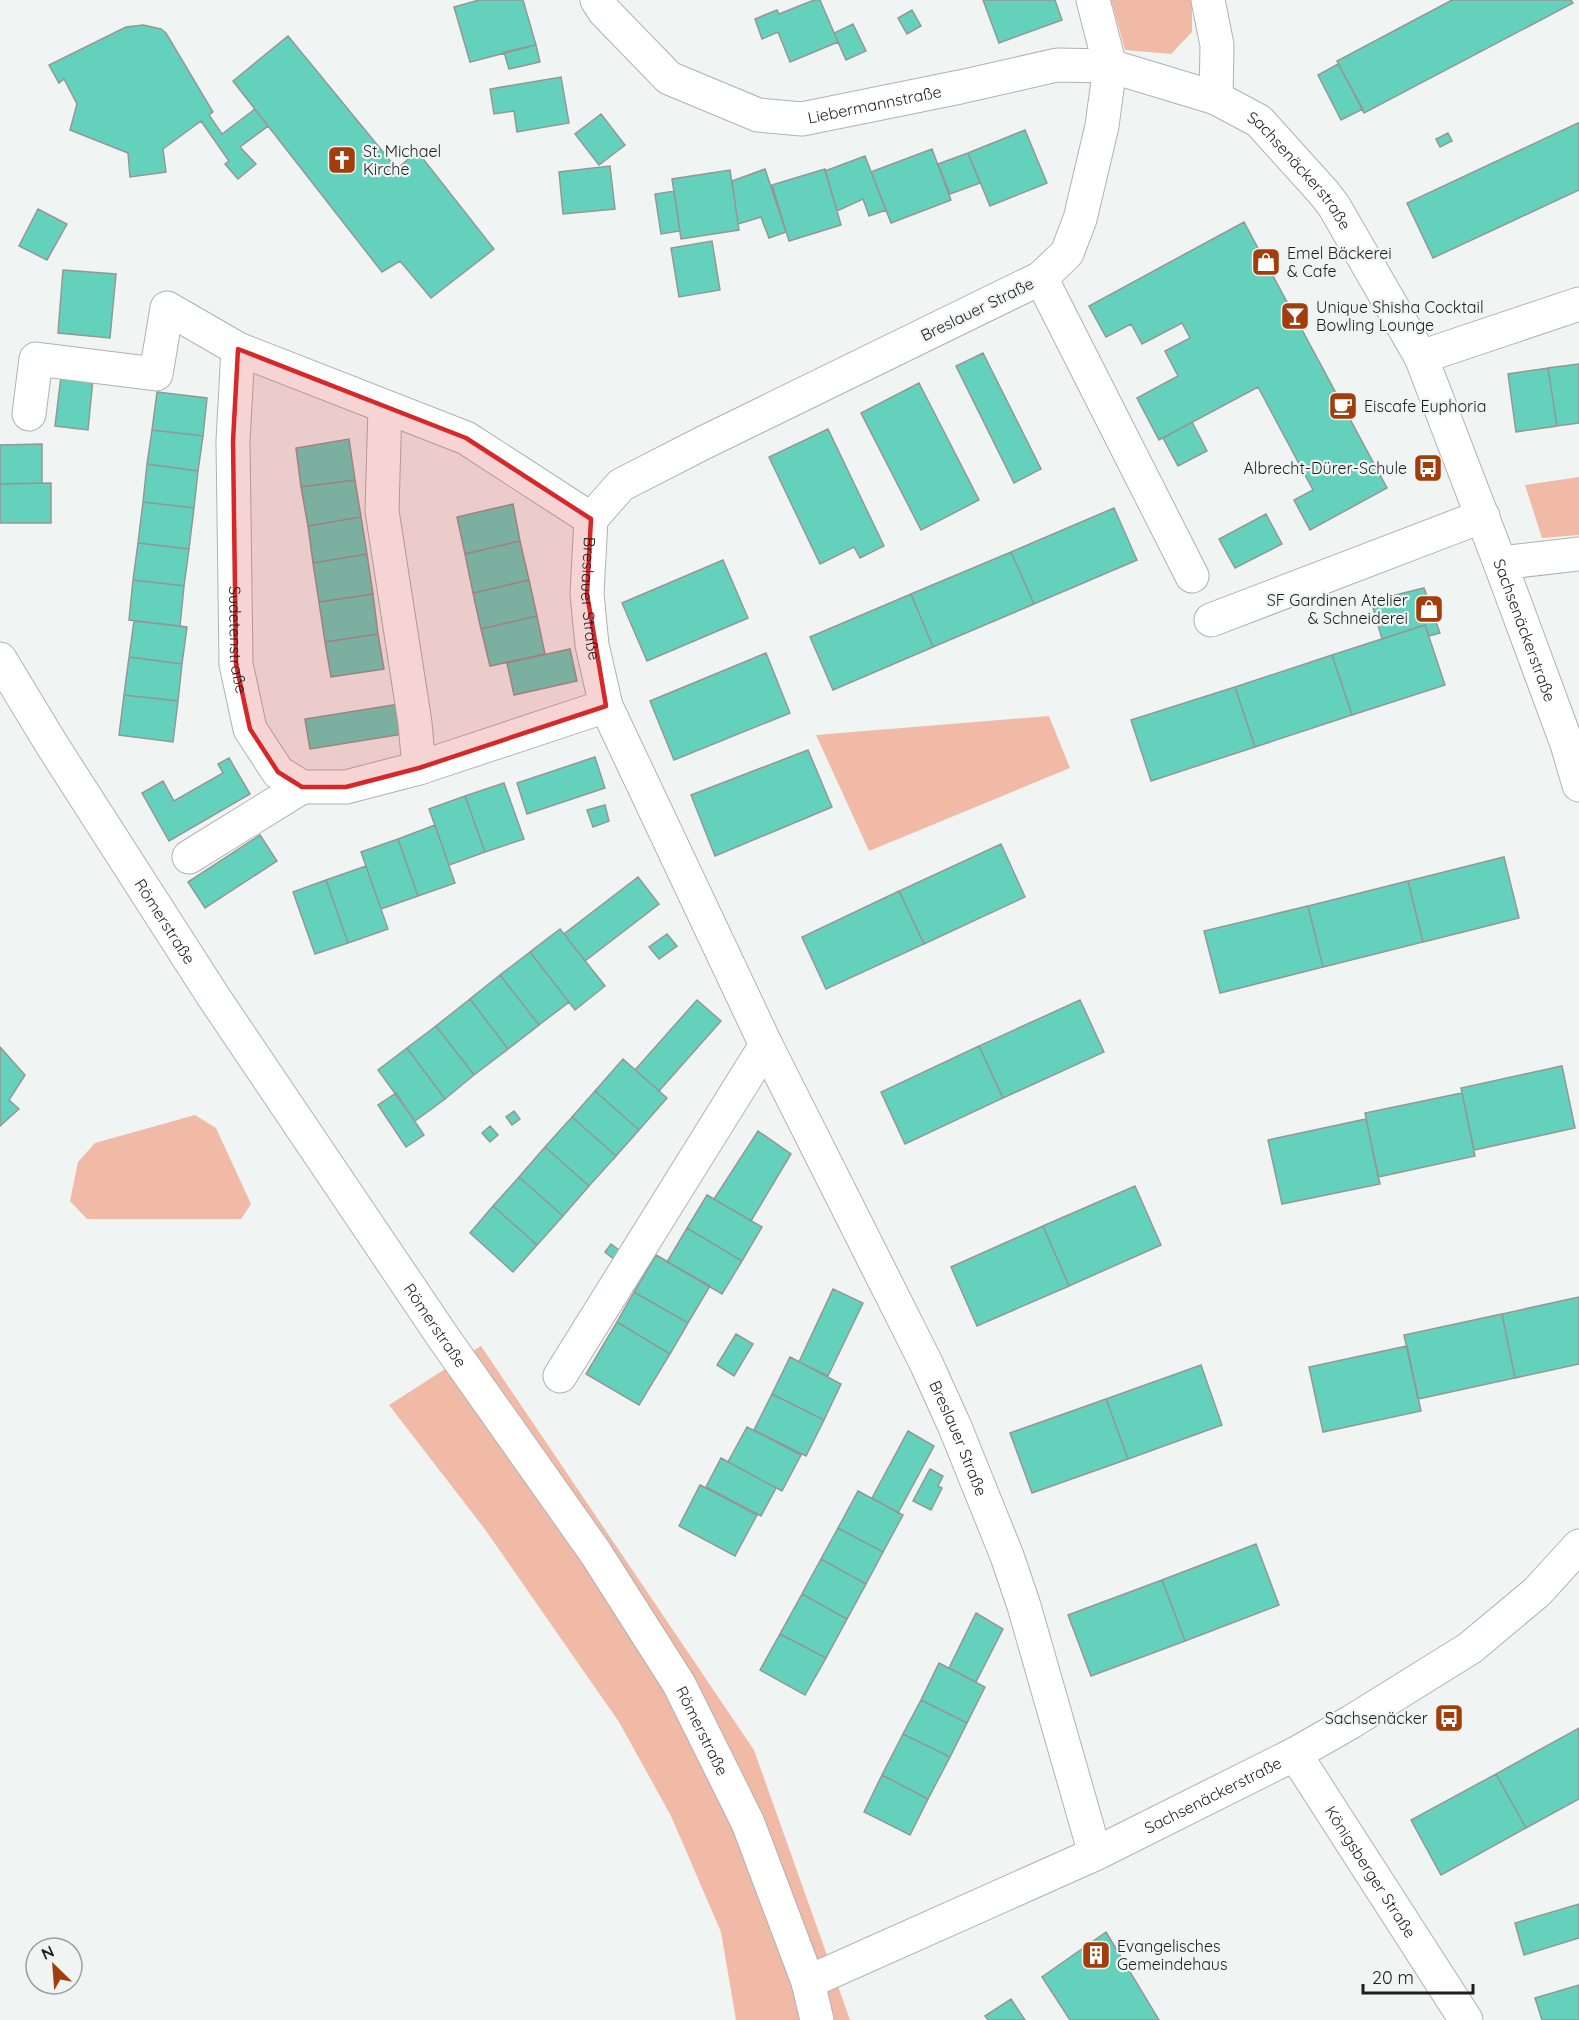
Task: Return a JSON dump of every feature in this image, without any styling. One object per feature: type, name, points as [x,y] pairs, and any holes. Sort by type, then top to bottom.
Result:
[{"type":"street","name":"Liebermannstraße","points":[[597,0],[604,11],[669,78],[758,115],[802,119],[1057,65],[1110,66],[1202,94]]},
{"type":"street","points":[[1093,0],[1110,66]]},
{"type":"street","points":[[1202,94],[1217,45],[1208,0]]},
{"type":"street","name":"Breslauer Straße","points":[[1095,1854],[1024,1606],[1007,1556],[955,1426],[926,1363],[766,1045],[606,706],[592,645],[587,594],[591,519],[621,485],[1041,278],[1067,253],[1080,219],[1102,126],[1110,66]]},
{"type":"street","name":"Sachsenäckerstraße","points":[[1202,94],[1259,121],[1324,193],[1421,357],[1500,563],[1573,743],[1579,785]]},
{"type":"street","name":"Breslauer Straße","points":[[1041,278],[1192,576]]},
{"type":"street","points":[[1421,357],[1579,304]]},
{"type":"street","points":[[29,414],[36,359],[156,374],[167,308],[238,350],[466,438],[591,519]]},
{"type":"street","name":"Sudetenstraße","points":[[238,350],[233,441],[236,664],[250,729],[278,772],[302,787]]},
{"type":"street","points":[[385,407],[382,511],[415,723],[419,768]]},
{"type":"street","points":[[1211,620],[1483,516]]},
{"type":"street","points":[[1500,563],[1579,554]]},
{"type":"street","name":"Römerstraße","points":[[0,659],[52,746],[220,1006],[443,1337],[595,1552],[679,1684],[748,1823],[808,1982],[817,2020]]},
{"type":"street","points":[[189,857],[302,787],[346,787],[419,768],[606,706]]},
{"type":"street","points":[[560,1376],[766,1045]]},
{"type":"street","name":"Sachsenäckerstraße","points":[[808,1982],[1095,1854],[1295,1754],[1370,1711],[1470,1648],[1537,1592],[1579,1546]]},
{"type":"street","name":"Königsberger Straße","points":[[1295,1754],[1466,2020]]},
{"type":"highlighted area","points":[[238,349],[466,438],[591,519],[587,594],[606,706],[419,768],[346,787],[302,787],[278,772],[250,729],[236,664],[233,441]]},
{"type":"shaded area","points":[[1111,0],[1192,0],[1192,32],[1171,54],[1125,50]]},
{"type":"shaded area","points":[[1579,477],[1579,535],[1542,538],[1525,485]]},
{"type":"shaded area","points":[[1049,716],[1070,768],[869,851],[816,735]]},
{"type":"shaded area","points":[[195,1115],[216,1128],[251,1204],[241,1219],[87,1219],[70,1201],[78,1162],[95,1143]]},
{"type":"shaded area","points":[[481,1346],[754,1750],[850,2020],[736,2020],[721,1932],[671,1816],[619,1722],[484,1528],[389,1405]]},
{"type":"building","points":[[479,0],[523,0],[536,45],[470,62],[454,7]]},
{"type":"building","points":[[814,0],[820,0],[838,42],[790,62],[778,32],[762,39],[755,19],[777,10],[779,14]]},
{"type":"building","points":[[983,0],[1055,0],[1062,20],[999,43]]},
{"type":"building","points":[[1452,0],[1571,0],[1573,3],[1364,113],[1337,61]]},
{"type":"building","points":[[912,10],[921,26],[907,34],[898,18]]},
{"type":"building","points":[[853,24],[866,51],[846,60],[834,33]]},
{"type":"building","points":[[143,25],[161,29],[166,33],[213,112],[209,115],[222,134],[255,109],[268,126],[240,147],[256,164],[238,179],[225,164],[229,161],[201,121],[163,149],[166,172],[130,177],[128,153],[70,130],[77,104],[64,79],[59,83],[49,65],[126,27]]},
{"type":"building","name":"St. Michael Kirche","points":[[288,36],[397,169],[417,151],[494,249],[431,298],[400,261],[382,272],[233,81]]},
{"type":"building","points":[[536,45],[540,62],[509,69],[504,52]]},
{"type":"building","points":[[1338,64],[1363,109],[1341,120],[1318,75]]},
{"type":"building","points":[[561,77],[569,123],[517,132],[514,111],[494,114],[490,89]]},
{"type":"building","points":[[601,114],[625,145],[599,165],[575,134]]},
{"type":"building","points":[[1579,123],[1579,190],[1433,258],[1407,203]]},
{"type":"building","points":[[1025,130],[1047,183],[990,206],[968,153]]},
{"type":"building","points":[[1448,133],[1452,141],[1440,147],[1436,139]]},
{"type":"building","points":[[932,149],[951,200],[891,223],[871,172]]},
{"type":"building","points":[[968,153],[980,183],[950,194],[938,164]]},
{"type":"building","points":[[865,156],[886,210],[869,216],[863,199],[837,211],[825,171]]},
{"type":"building","points":[[610,166],[615,209],[563,214],[559,172]]},
{"type":"building","points":[[765,169],[786,232],[769,238],[761,217],[738,224],[732,181]]},
{"type":"building","points":[[825,169],[841,225],[789,241],[772,185]]},
{"type":"building","points":[[730,170],[739,230],[681,239],[672,179]]},
{"type":"building","points":[[674,191],[680,231],[661,234],[655,194]]},
{"type":"building","points":[[38,209],[67,224],[47,260],[19,246]]},
{"type":"building","points":[[1244,222],[1387,488],[1310,530],[1294,500],[1313,490],[1258,387],[1159,440],[1137,398],[1178,376],[1165,351],[1190,338],[1182,323],[1142,344],[1131,324],[1106,337],[1089,306]]},
{"type":"building","points":[[712,241],[720,290],[679,297],[671,248]]},
{"type":"building","points":[[63,270],[116,274],[110,338],[58,333]]},
{"type":"building","points":[[983,353],[1041,469],[1014,483],[956,366]]},
{"type":"building","points":[[1579,364],[1579,423],[1557,426],[1548,368]]},
{"type":"building","points":[[1548,368],[1557,426],[1516,432],[1508,374]]},
{"type":"building","points":[[61,376],[93,379],[88,430],[55,426]]},
{"type":"building","points":[[919,383],[979,500],[921,530],[861,413]]},
{"type":"building","points":[[157,392],[207,398],[203,436],[152,430]]},
{"type":"building","points":[[1192,422],[1207,451],[1178,466],[1163,438]]},
{"type":"building","points":[[828,429],[884,546],[860,558],[854,547],[820,564],[769,457]]},
{"type":"building","points":[[152,430],[203,436],[198,471],[147,464]]},
{"type":"building","points":[[349,439],[355,480],[301,487],[296,448]]},
{"type":"building","points":[[42,444],[42,483],[0,484],[0,445]]},
{"type":"building","points":[[147,464],[198,471],[194,508],[143,502]]},
{"type":"building","points":[[355,480],[361,517],[308,526],[301,487]]},
{"type":"building","points":[[51,483],[51,523],[0,523],[0,484]]},
{"type":"building","points":[[143,502],[194,508],[189,549],[138,543]]},
{"type":"building","points":[[513,504],[520,541],[465,554],[457,517]]},
{"type":"building","points":[[1114,508],[1137,560],[1034,604],[1011,552]]},
{"type":"building","points":[[1266,514],[1282,544],[1235,568],[1219,539]]},
{"type":"building","points":[[361,517],[367,554],[313,563],[308,526]]},
{"type":"building","points":[[520,541],[529,580],[473,593],[465,554]]},
{"type":"building","points":[[138,543],[189,549],[184,586],[133,580]]},
{"type":"building","points":[[1011,552],[1034,604],[933,647],[911,594]]},
{"type":"building","points":[[367,554],[373,594],[319,602],[313,563]]},
{"type":"building","points":[[723,560],[748,618],[647,661],[622,603]]},
{"type":"building","points":[[133,580],[184,586],[180,626],[129,620]]},
{"type":"building","points":[[529,580],[537,616],[481,629],[473,593]]},
{"type":"building","points":[[1424,588],[1440,633],[1429,636],[1425,625],[1382,639],[1371,601]]},
{"type":"building","points":[[373,594],[378,634],[325,642],[319,602]]},
{"type":"building","points":[[911,594],[933,647],[833,690],[810,637]]},
{"type":"building","points":[[537,616],[545,654],[490,666],[481,629]]},
{"type":"building","points":[[134,621],[187,627],[182,664],[129,657]]},
{"type":"building","points":[[1425,625],[1445,685],[1352,715],[1332,655]]},
{"type":"building","points":[[378,634],[384,669],[331,677],[325,642]]},
{"type":"building","points":[[570,649],[577,681],[514,695],[507,663]]},
{"type":"building","points":[[766,653],[790,713],[674,760],[650,701]]},
{"type":"building","points":[[1332,655],[1352,715],[1255,747],[1235,687]]},
{"type":"building","points":[[129,657],[182,664],[178,701],[124,695]]},
{"type":"building","points":[[1235,687],[1255,747],[1151,781],[1131,720]]},
{"type":"building","points":[[124,695],[178,701],[173,742],[119,735]]},
{"type":"building","points":[[405,703],[410,733],[310,749],[305,719]]},
{"type":"building","points":[[808,750],[832,807],[715,856],[691,795]]},
{"type":"building","points":[[595,757],[605,788],[527,814],[517,783]]},
{"type":"building","points":[[229,758],[250,794],[169,841],[142,793],[163,781],[174,801],[223,773],[218,764]]},
{"type":"building","points":[[504,783],[524,839],[485,852],[465,796]]},
{"type":"building","points":[[465,796],[485,852],[449,865],[429,809]]},
{"type":"building","points":[[605,805],[609,821],[593,827],[587,810]]},
{"type":"building","points":[[435,825],[455,883],[418,896],[398,839]]},
{"type":"building","points":[[260,835],[277,861],[205,908],[188,882]]},
{"type":"building","points":[[398,839],[418,896],[381,909],[361,852]]},
{"type":"building","points":[[1001,844],[1025,897],[924,944],[899,891]]},
{"type":"building","points":[[1504,857],[1519,918],[1423,942],[1408,881]]},
{"type":"building","points":[[366,866],[388,929],[348,943],[326,880]]},
{"type":"building","points":[[638,877],[659,904],[585,961],[564,934]]},
{"type":"building","points":[[326,880],[348,943],[315,954],[293,892]]},
{"type":"building","points":[[1408,881],[1423,942],[1323,967],[1308,906]]},
{"type":"building","points":[[899,891],[924,944],[826,989],[802,937]]},
{"type":"building","points":[[1308,906],[1323,967],[1220,993],[1204,931]]},
{"type":"building","points":[[560,929],[605,986],[575,1010],[530,952]]},
{"type":"building","points":[[667,934],[677,946],[659,959],[649,947]]},
{"type":"building","points":[[530,952],[569,1002],[539,1025],[500,975]]},
{"type":"building","points":[[500,975],[539,1025],[508,1049],[470,999]]},
{"type":"building","points":[[470,999],[508,1049],[474,1075],[436,1026]]},
{"type":"building","points":[[697,1000],[721,1021],[659,1091],[635,1070]]},
{"type":"building","points":[[1080,1000],[1104,1052],[1003,1098],[979,1046]]},
{"type":"building","points":[[436,1026],[474,1075],[445,1099],[407,1048]]},
{"type":"building","points":[[979,1046],[1003,1098],[905,1144],[881,1092]]},
{"type":"building","points":[[0,1047],[25,1075],[9,1100],[19,1109],[0,1126]]},
{"type":"building","points":[[407,1048],[445,1099],[415,1121],[378,1070]]},
{"type":"building","points":[[623,1059],[667,1098],[639,1130],[595,1091]]},
{"type":"building","points":[[1562,1066],[1575,1128],[1474,1150],[1461,1088]]},
{"type":"building","points":[[595,1091],[639,1130],[616,1156],[572,1117]]},
{"type":"building","points":[[396,1093],[424,1135],[406,1147],[378,1105]]},
{"type":"building","points":[[1462,1093],[1475,1156],[1378,1177],[1365,1113]]},
{"type":"building","points":[[514,1111],[520,1119],[512,1125],[506,1117]]},
{"type":"building","points":[[572,1117],[616,1156],[589,1186],[545,1147]]},
{"type":"building","points":[[1366,1119],[1380,1184],[1282,1204],[1268,1140]]},
{"type":"building","points":[[490,1126],[498,1135],[490,1142],[482,1133]]},
{"type":"building","points":[[758,1131],[791,1154],[751,1221],[714,1199]]},
{"type":"building","points":[[545,1147],[589,1186],[563,1216],[519,1177]]},
{"type":"building","points":[[519,1177],[563,1216],[537,1245],[493,1206]]},
{"type":"building","points":[[1135,1186],[1161,1245],[1069,1286],[1043,1226]]},
{"type":"building","points":[[707,1195],[762,1227],[742,1261],[687,1228]]},
{"type":"building","points":[[493,1206],[537,1245],[513,1272],[470,1233]]},
{"type":"building","points":[[1043,1226],[1069,1286],[977,1326],[951,1267]]},
{"type":"building","points":[[687,1228],[742,1261],[722,1294],[667,1262]]},
{"type":"building","points":[[611,1244],[622,1252],[615,1260],[605,1252]]},
{"type":"building","points":[[656,1255],[710,1286],[688,1323],[634,1292]]},
{"type":"building","points":[[833,1289],[863,1303],[828,1376],[799,1362]]},
{"type":"building","points":[[634,1292],[688,1323],[670,1354],[617,1322]]},
{"type":"building","points":[[1579,1297],[1579,1364],[1515,1378],[1502,1314]]},
{"type":"building","points":[[1502,1314],[1515,1378],[1418,1399],[1404,1335]]},
{"type":"building","points":[[617,1322],[670,1354],[639,1405],[586,1374]]},
{"type":"building","points":[[736,1334],[753,1344],[734,1376],[717,1365]]},
{"type":"building","points":[[1407,1346],[1421,1411],[1323,1432],[1309,1367]]},
{"type":"building","points":[[790,1357],[841,1384],[824,1420],[772,1394]]},
{"type":"building","points":[[1201,1365],[1222,1425],[1128,1459],[1106,1399]]},
{"type":"building","points":[[772,1394],[824,1420],[806,1456],[754,1430]]},
{"type":"building","points":[[1106,1399],[1128,1459],[1032,1493],[1010,1433]]},
{"type":"building","points":[[747,1427],[801,1455],[782,1491],[728,1462]]},
{"type":"building","points":[[908,1431],[934,1446],[898,1513],[872,1498]]},
{"type":"building","points":[[721,1458],[776,1488],[761,1516],[706,1487]]},
{"type":"building","points":[[930,1469],[943,1476],[938,1486],[942,1488],[931,1510],[913,1501]]},
{"type":"building","points":[[700,1485],[757,1515],[735,1556],[679,1526]]},
{"type":"building","points":[[858,1491],[903,1515],[883,1552],[838,1528]]},
{"type":"building","points":[[838,1528],[883,1552],[866,1584],[821,1559]]},
{"type":"building","points":[[1256,1544],[1279,1605],[1185,1641],[1162,1580]]},
{"type":"building","points":[[821,1559],[866,1584],[847,1619],[802,1594]]},
{"type":"building","points":[[1162,1580],[1185,1641],[1091,1676],[1068,1615]]},
{"type":"building","points":[[802,1594],[847,1619],[826,1658],[780,1634]]},
{"type":"building","points":[[976,1613],[1003,1629],[976,1682],[949,1668]]},
{"type":"building","points":[[780,1634],[826,1658],[805,1695],[760,1670]]},
{"type":"building","points":[[939,1663],[985,1687],[967,1723],[921,1700]]},
{"type":"building","points":[[921,1700],[967,1723],[950,1757],[903,1734]]},
{"type":"building","points":[[1579,1728],[1579,1799],[1526,1828],[1496,1774]]},
{"type":"building","points":[[903,1734],[950,1757],[928,1799],[882,1775]]},
{"type":"building","points":[[1496,1774],[1526,1828],[1441,1875],[1411,1820]]},
{"type":"building","points":[[882,1775],[928,1799],[910,1835],[864,1812]]},
{"type":"building","points":[[1579,1904],[1579,1938],[1524,1955],[1515,1923]]},
{"type":"building","name":"Evangelisches Gemeindehaus","points":[[1106,1932],[1159,2020],[1070,2020],[1042,1977]]},
{"type":"building","points":[[1579,1985],[1579,2020],[1542,2020],[1535,1998]]},
{"type":"building","points":[[1011,1999],[1025,2020],[988,2020],[985,2016]]},
{"type":"place","name":"St. Michael Kirche","points":[[342,160]]},
{"type":"place","name":"Emel Bäckerei & Cafe","points":[[1266,262]]},
{"type":"place","name":"Unique Shisha Cocktail Bowling Lounge","points":[[1295,316]]},
{"type":"place","name":"Eiscafe Euphoria","points":[[1343,406]]},
{"type":"place","name":"Albrecht-Dürer-Schule","points":[[1428,468]]},
{"type":"place","name":"SF Gardinen Atelier & Schneiderei","points":[[1429,609]]},
{"type":"place","name":"Sachsenäcker","points":[[1449,1718]]},
{"type":"place","name":"Evangelisches Gemeindehaus","points":[[1096,1955]]}]
